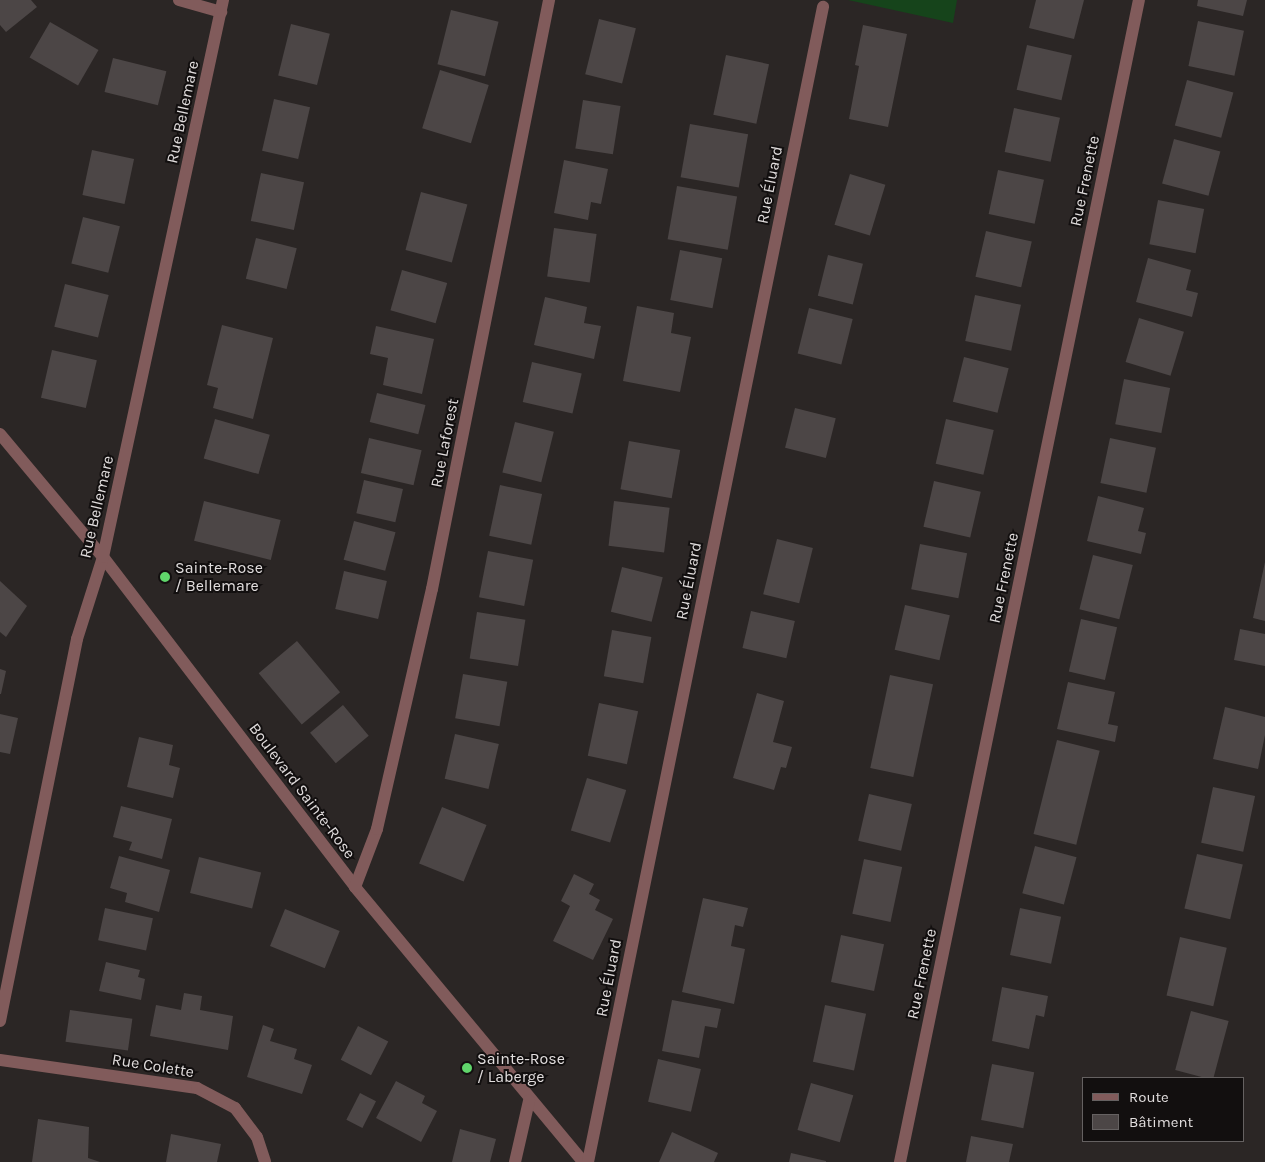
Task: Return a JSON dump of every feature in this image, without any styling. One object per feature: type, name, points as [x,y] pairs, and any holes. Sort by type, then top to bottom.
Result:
[{"type":"street","points":[[179,0],[222,6]]},
{"type":"street","name":"Rue Laforest","points":[[355,888],[377,829],[432,589],[549,0]]},
{"type":"street","name":"Rue Frenette","points":[[900,1162],[1139,0]]},
{"type":"street","name":"Rue Bellemare","points":[[0,1021],[77,639],[103,557],[222,6]]},
{"type":"street","name":"Rue Éluard","points":[[588,1162],[823,7]]},
{"type":"street","name":"Boulevard Sainte-Rose","points":[[0,434],[103,557],[355,888],[529,1101],[583,1162]]},
{"type":"street","name":"Rue Colette","points":[[0,1060],[197,1088],[235,1108],[257,1137],[265,1162]]},
{"type":"street","points":[[515,1162],[529,1101]]},
{"type":"green space","points":[[848,0],[957,0],[953,23]]},
{"type":"building","points":[[0,0],[31,0],[37,7],[6,32],[0,25]]},
{"type":"building","points":[[1036,0],[1084,0],[1074,39],[1029,28]]},
{"type":"building","points":[[1198,0],[1247,0],[1243,16],[1197,6]]},
{"type":"building","points":[[451,10],[499,22],[485,76],[437,64]]},
{"type":"building","points":[[599,19],[636,28],[622,83],[585,74]]},
{"type":"building","points":[[1198,21],[1244,31],[1234,76],[1188,66]]},
{"type":"building","points":[[50,22],[98,50],[78,86],[30,58]]},
{"type":"building","points":[[291,24],[330,34],[317,85],[278,75]]},
{"type":"building","points":[[863,25],[907,34],[888,127],[849,119],[859,66],[855,65]]},
{"type":"building","points":[[1027,45],[1072,55],[1061,100],[1017,90]]},
{"type":"building","points":[[726,55],[769,64],[756,124],[713,115]]},
{"type":"building","points":[[113,58],[166,71],[158,105],[105,92]]},
{"type":"building","points":[[440,70],[489,85],[471,143],[422,128]]},
{"type":"building","points":[[1187,80],[1233,92],[1221,138],[1175,125]]},
{"type":"building","points":[[274,99],[310,107],[298,159],[262,151]]},
{"type":"building","points":[[583,100],[621,106],[613,154],[575,148]]},
{"type":"building","points":[[1014,108],[1060,118],[1051,162],[1005,152]]},
{"type":"building","points":[[690,124],[748,134],[739,187],[681,177]]},
{"type":"building","points":[[1174,139],[1220,151],[1208,196],[1162,183]]},
{"type":"building","points":[[92,150],[134,159],[124,204],[82,195]]},
{"type":"building","points":[[564,160],[608,169],[601,204],[591,202],[588,220],[554,213]]},
{"type":"building","points":[[998,170],[1044,180],[1035,224],[989,214]]},
{"type":"building","points":[[261,173],[304,182],[294,230],[251,221]]},
{"type":"building","points":[[850,174],[885,185],[870,236],[835,225]]},
{"type":"building","points":[[677,186],[737,197],[728,250],[668,239]]},
{"type":"building","points":[[421,192],[467,204],[452,262],[405,250]]},
{"type":"building","points":[[1158,200],[1204,209],[1196,253],[1149,244]]},
{"type":"building","points":[[83,217],[120,226],[108,273],[71,264]]},
{"type":"building","points":[[554,228],[597,234],[590,283],[547,277]]},
{"type":"building","points":[[986,231],[1032,242],[1021,287],[975,277]]},
{"type":"building","points":[[256,238],[297,248],[287,289],[246,279]]},
{"type":"building","points":[[680,250],[722,258],[712,308],[670,300]]},
{"type":"building","points":[[828,255],[863,264],[853,304],[818,296]]},
{"type":"building","points":[[1148,258],[1191,270],[1186,290],[1198,293],[1192,317],[1136,302]]},
{"type":"building","points":[[402,270],[447,283],[436,323],[390,310]]},
{"type":"building","points":[[65,284],[109,295],[98,338],[54,327]]},
{"type":"building","points":[[975,295],[1021,305],[1011,351],[965,341]]},
{"type":"building","points":[[545,297],[587,307],[584,323],[601,326],[594,359],[534,345]]},
{"type":"building","points":[[637,306],[674,313],[671,333],[691,337],[680,392],[623,381]]},
{"type":"building","points":[[809,308],[853,319],[841,364],[798,354]]},
{"type":"building","points":[[1139,318],[1184,332],[1170,376],[1126,362]]},
{"type":"building","points":[[222,325],[273,338],[253,419],[213,408],[218,388],[207,385]]},
{"type":"building","points":[[376,326],[434,339],[422,394],[383,385],[388,358],[370,354]]},
{"type":"building","points":[[52,350],[97,360],[86,408],[41,398]]},
{"type":"building","points":[[964,357],[1009,368],[998,413],[953,402]]},
{"type":"building","points":[[532,362],[582,373],[572,413],[523,402]]},
{"type":"building","points":[[1124,379],[1170,388],[1161,433],[1115,424]]},
{"type":"building","points":[[377,393],[426,405],[418,434],[370,422]]},
{"type":"building","points":[[795,408],[836,418],[826,458],[785,448]]},
{"type":"building","points":[[215,419],[270,435],[258,474],[204,458]]},
{"type":"building","points":[[946,419],[994,430],[983,475],[936,464]]},
{"type":"building","points":[[515,422],[554,432],[541,482],[502,472]]},
{"type":"building","points":[[369,438],[422,450],[414,485],[361,473]]},
{"type":"building","points":[[1110,438],[1156,448],[1146,493],[1100,483]]},
{"type":"building","points":[[629,441],[680,450],[672,498],[620,489]]},
{"type":"building","points":[[364,480],[403,489],[395,522],[356,513]]},
{"type":"building","points":[[934,481],[981,492],[970,538],[923,527]]},
{"type":"building","points":[[500,485],[542,494],[531,545],[489,536]]},
{"type":"building","points":[[1098,496],[1144,508],[1138,531],[1146,533],[1141,554],[1087,541]]},
{"type":"building","points":[[204,501],[281,520],[271,560],[194,541]]},
{"type":"building","points":[[614,501],[670,508],[664,552],[609,546]]},
{"type":"building","points":[[354,521],[396,532],[385,571],[344,560]]},
{"type":"building","points":[[777,539],[813,548],[799,603],[763,594]]},
{"type":"building","points":[[920,544],[967,553],[958,598],[911,589]]},
{"type":"building","points":[[488,551],[533,560],[524,606],[479,597]]},
{"type":"building","points":[[1093,555],[1133,565],[1119,619],[1079,609]]},
{"type":"building","points":[[1265,562],[1265,621],[1253,618]]},
{"type":"building","points":[[622,567],[663,577],[652,622],[611,612]]},
{"type":"building","points":[[344,571],[387,581],[378,619],[335,609]]},
{"type":"building","points":[[0,581],[27,606],[6,637],[0,632]]},
{"type":"building","points":[[905,605],[950,615],[939,660],[895,650]]},
{"type":"building","points":[[751,611],[795,621],[786,658],[742,648]]},
{"type":"building","points":[[477,612],[525,620],[518,666],[470,658]]},
{"type":"building","points":[[1081,619],[1117,627],[1105,680],[1069,672]]},
{"type":"building","points":[[1240,629],[1265,634],[1265,666],[1234,660]]},
{"type":"building","points":[[612,630],[651,637],[643,683],[604,676]]},
{"type":"building","points":[[297,641],[340,692],[302,724],[259,673]]},
{"type":"building","points":[[0,669],[6,671],[1,694],[0,694]]},
{"type":"building","points":[[463,674],[507,682],[500,726],[455,718]]},
{"type":"building","points":[[890,675],[933,684],[913,777],[870,768]]},
{"type":"building","points":[[1068,682],[1115,692],[1108,724],[1118,726],[1115,742],[1057,729]]},
{"type":"building","points":[[757,693],[784,701],[773,742],[792,747],[786,768],[781,767],[774,790],[733,778]]},
{"type":"building","points":[[599,703],[638,711],[627,764],[588,756]]},
{"type":"building","points":[[343,705],[369,736],[336,763],[310,733]]},
{"type":"building","points":[[1225,707],[1265,717],[1265,735],[1258,769],[1213,759]]},
{"type":"building","points":[[0,714],[18,718],[10,754],[0,752]]},
{"type":"building","points":[[455,734],[499,744],[488,789],[445,779]]},
{"type":"building","points":[[139,737],[173,745],[169,765],[180,768],[173,798],[127,787]]},
{"type":"building","points":[[1057,740],[1100,751],[1076,845],[1034,834]]},
{"type":"building","points":[[587,778],[626,790],[610,843],[571,831]]},
{"type":"building","points":[[1213,787],[1255,796],[1243,852],[1201,843]]},
{"type":"building","points":[[869,794],[912,804],[901,851],[858,841]]},
{"type":"building","points":[[121,806],[172,819],[162,859],[129,850],[132,842],[113,837]]},
{"type":"building","points":[[442,807],[487,825],[464,882],[419,864]]},
{"type":"building","points":[[1035,846],[1077,857],[1064,904],[1022,893]]},
{"type":"building","points":[[1197,854],[1243,865],[1230,919],[1184,909]]},
{"type":"building","points":[[119,856],[170,870],[159,912],[125,902],[127,893],[110,888]]},
{"type":"building","points":[[199,857],[261,872],[252,908],[190,893]]},
{"type":"building","points":[[864,859],[902,867],[891,922],[852,914]]},
{"type":"building","points":[[574,874],[594,884],[589,894],[600,900],[595,910],[613,919],[593,960],[553,941],[570,906],[561,901]]},
{"type":"building","points":[[703,898],[748,908],[743,927],[735,925],[731,946],[745,949],[734,1004],[682,992]]},
{"type":"building","points":[[105,908],[153,918],[146,950],[98,940]]},
{"type":"building","points":[[1020,908],[1061,917],[1051,964],[1010,955]]},
{"type":"building","points":[[285,909],[340,931],[325,968],[270,946]]},
{"type":"building","points":[[841,935],[884,944],[874,991],[831,982]]},
{"type":"building","points":[[1180,937],[1227,948],[1213,1006],[1167,995]]},
{"type":"building","points":[[106,962],[140,970],[138,977],[145,979],[141,1000],[99,991]]},
{"type":"building","points":[[1002,987],[1048,996],[1044,1017],[1036,1015],[1029,1049],[992,1041]]},
{"type":"building","points":[[184,993],[202,996],[200,1010],[233,1016],[228,1050],[150,1036],[156,1005],[181,1010]]},
{"type":"building","points":[[672,1000],[721,1009],[717,1028],[705,1026],[699,1058],[662,1051]]},
{"type":"building","points":[[825,1005],[866,1014],[854,1070],[813,1062]]},
{"type":"building","points":[[70,1010],[132,1019],[128,1050],[66,1042]]},
{"type":"building","points":[[1191,1011],[1229,1021],[1214,1077],[1202,1077],[1175,1070]]},
{"type":"building","points":[[263,1025],[274,1029],[270,1041],[297,1049],[294,1059],[312,1065],[302,1094],[247,1077]]},
{"type":"building","points":[[358,1026],[388,1041],[371,1075],[341,1060]]},
{"type":"building","points":[[658,1059],[701,1069],[691,1112],[648,1102]]},
{"type":"building","points":[[992,1064],[1034,1072],[1023,1128],[981,1120]]},
{"type":"building","points":[[396,1081],[425,1096],[422,1103],[437,1111],[421,1142],[376,1118]]},
{"type":"building","points":[[811,1083],[853,1095],[840,1142],[797,1130]]},
{"type":"building","points":[[360,1093],[376,1101],[362,1128],[346,1120]]},
{"type":"building","points":[[38,1119],[89,1127],[88,1158],[100,1162],[32,1162]]},
{"type":"building","points":[[460,1129],[496,1139],[490,1162],[452,1162]]},
{"type":"building","points":[[672,1132],[718,1153],[714,1162],[659,1162]]},
{"type":"building","points":[[171,1134],[221,1144],[217,1162],[166,1162]]},
{"type":"building","points":[[971,1136],[1013,1144],[1009,1162],[966,1162]]},
{"type":"building","points":[[791,1153],[826,1161],[826,1162],[789,1162]]},
{"type":"place","name":"Sainte-Rose / Bellemare","points":[[165,577]]},
{"type":"place","name":"Sainte-Rose / Laberge","points":[[467,1068]]}]
